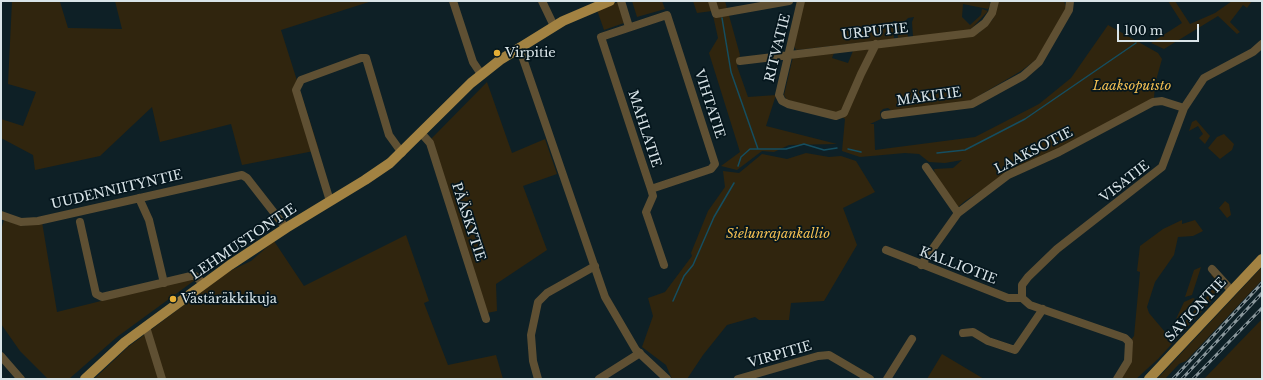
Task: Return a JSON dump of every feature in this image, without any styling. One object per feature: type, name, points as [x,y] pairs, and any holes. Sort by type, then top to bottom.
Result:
[{"type":"main road","name":"LEHMUSTONTIE","points":[[85,379],[125,342],[204,284],[286,228],[365,180],[402,153],[481,74],[519,47],[554,26],[610,1]]},
{"type":"main road","name":"SAVIONTIE","points":[[1149,379],[1262,259]]},
{"type":"street","points":[[453,1],[473,62],[481,74]]},
{"type":"street","points":[[542,1],[554,26]]},
{"type":"street","points":[[620,1],[629,27]]},
{"type":"street","points":[[712,1],[716,14],[789,1]]},
{"type":"street","name":"RITVATIE","points":[[801,1],[790,54],[779,95],[782,100],[789,105],[836,116],[844,113],[876,44]]},
{"type":"street","name":"URPUTIE","points":[[740,61],[972,33],[985,23],[992,13],[995,1]]},
{"type":"street","name":"MÄKITIE","points":[[885,115],[972,104],[1023,76],[1033,69],[1039,62],[1069,10],[1070,1]]},
{"type":"street","name":"VIHTATIE","points":[[638,24],[666,15],[715,162],[711,169],[651,189]]},
{"type":"street","name":"MAHLATIE","points":[[638,24],[600,34],[653,196],[646,212],[664,265]]},
{"type":"street","name":"VISATIE","points":[[1022,298],[1022,285],[1028,277],[1057,249],[1162,167],[1184,108],[1204,78],[1253,52],[1262,44]]},
{"type":"street","points":[[519,47],[605,297],[636,350],[667,379]]},
{"type":"street","points":[[330,201],[296,90],[297,85],[301,80],[361,58],[366,58],[389,135],[402,153]]},
{"type":"street","name":"LAAKSOTIE","points":[[921,265],[958,213],[978,196],[1008,175],[1063,150],[1153,102],[1162,101],[1184,108]]},
{"type":"street","name":"PÄÄSKYTIE","points":[[422,134],[430,144],[486,320]]},
{"type":"street","points":[[926,167],[958,213]]},
{"type":"street","name":"UUDENNIITYNTIE","points":[[1,215],[21,222],[38,221],[242,175],[247,178],[286,228]]},
{"type":"street","points":[[139,198],[149,220],[164,282]]},
{"type":"street","points":[[80,222],[96,294],[102,297],[195,276],[204,284]]},
{"type":"street","name":"KALLIOTIE","points":[[886,250],[1008,298],[1022,298]]},
{"type":"street","points":[[538,379],[533,361],[531,335],[538,302],[547,293],[595,266]]},
{"type":"street","points":[[1212,268],[1232,291]]},
{"type":"street","points":[[1022,298],[1030,305],[1125,338],[1129,342],[1128,361],[1117,379]]},
{"type":"street","points":[[963,333],[973,332],[988,341],[1015,350],[1043,309]]},
{"type":"street","points":[[146,327],[162,379]]},
{"type":"street","points":[[886,379],[912,339]]},
{"type":"street","points":[[598,379],[640,353]]},
{"type":"street","name":"VIRPITIE","points":[[738,379],[818,356],[829,355],[870,379]]},
{"type":"street","points":[[1,356],[21,379]]},
{"type":"green space","points":[[12,1],[60,2],[68,28],[122,29],[115,1],[372,1],[281,30],[319,150],[242,165],[231,124],[160,142],[152,107],[100,156],[35,170],[33,155],[1,138],[1,119],[23,126],[36,92],[8,84]]},
{"type":"green space","points":[[632,1],[662,1],[665,9],[637,17]]},
{"type":"green space","points":[[693,1],[725,1],[740,55],[737,66],[748,97],[776,95],[766,126],[837,144],[789,145],[774,152],[762,151],[737,170],[721,166],[740,152],[709,53],[718,38],[712,11],[697,13]]},
{"type":"green space","points":[[804,1],[986,1],[991,3],[988,9],[963,4],[962,17],[970,25],[981,15],[982,9],[988,11],[970,30],[913,37],[912,22],[914,17],[908,18],[905,21],[908,37],[898,38],[896,21],[893,21],[894,39],[796,50],[794,46]]},
{"type":"green space","name":"Laaksopuisto","points":[[993,1],[1064,1],[1067,10],[1037,59],[1021,71],[970,101],[892,111],[888,108],[883,109],[880,112],[881,119],[870,124],[874,124],[875,150],[975,137],[1039,104],[1071,78],[1108,25],[1158,53],[1162,59],[1155,84],[1154,98],[1057,150],[1017,168],[965,201],[957,208],[935,178],[934,169],[953,168],[962,160],[945,163],[929,162],[919,154],[905,153],[860,157],[842,151],[845,119],[832,111],[787,100],[784,95],[793,57],[834,53],[832,58],[848,63],[853,51],[979,33],[993,19],[996,3]]},
{"type":"green space","points":[[1168,1],[1175,1],[1190,24],[1215,13],[1232,1],[1252,1],[1247,8],[1243,5],[1230,22],[1240,32],[1237,34],[1218,16],[1164,49],[1151,43],[1182,23]]},
{"type":"green space","points":[[618,2],[624,23],[604,30],[597,10]]},
{"type":"green space","points":[[487,82],[512,153],[545,139],[557,174],[523,186],[547,250],[496,284],[497,311],[487,313],[431,139]]},
{"type":"green space","points":[[1196,120],[1210,136],[1205,144],[1199,138],[1203,134],[1198,126],[1189,131],[1192,122]]},
{"type":"green space","points":[[1224,134],[1234,144],[1232,150],[1220,159],[1208,148],[1217,137]]},
{"type":"green space","name":"Sielunrajankallio","points":[[806,153],[829,157],[841,156],[856,161],[875,192],[843,208],[857,245],[824,301],[791,303],[789,320],[759,320],[755,317],[727,325],[703,355],[687,379],[672,379],[666,365],[642,347],[653,316],[648,298],[665,292],[692,256],[691,253],[708,211],[725,187],[723,171],[739,173],[762,154],[787,159]]},
{"type":"green space","points":[[1225,201],[1229,204],[1231,215],[1227,218],[1219,208]]},
{"type":"green space","points":[[4,220],[22,226],[42,222],[57,312],[193,278],[195,280],[117,337],[69,379],[48,379],[20,351],[1,324],[1,230]]},
{"type":"green space","points":[[1182,220],[1182,224],[1195,220],[1203,231],[1193,236],[1178,237],[1174,255],[1155,282],[1147,307],[1149,313],[1170,338],[1205,299],[1217,282],[1211,275],[1213,272],[1224,287],[1158,359],[1136,379],[1119,379],[1130,341],[1134,336],[1140,272],[1137,271],[1140,246],[1163,229]]},
{"type":"green space","points":[[406,235],[429,301],[424,303],[448,365],[496,355],[503,379],[94,379],[128,347],[228,272],[251,261],[274,241],[304,286]]},
{"type":"green space","points":[[1201,267],[1192,295],[1185,297],[1194,270]]},
{"type":"green space","points":[[1262,267],[1262,280],[1186,361],[1179,364],[1165,379],[1157,379]]},
{"type":"green space","points":[[1193,298],[1195,299],[1177,320],[1176,319],[1184,302]]},
{"type":"green space","points":[[1262,319],[1262,379],[1204,379]]},
{"type":"green space","points":[[942,354],[984,379],[927,379]]},
{"type":"waterway","points":[[722,18],[731,72],[758,149]]},
{"type":"waterway","points":[[937,153],[965,150],[1025,119],[1136,43]]},
{"type":"waterway","points":[[738,166],[741,157],[750,149],[786,149],[804,144],[824,150],[837,148]]},
{"type":"waterway","points":[[848,149],[861,152]]},
{"type":"waterway","points":[[673,301],[684,276],[693,265],[714,217],[734,183]]},
{"type":"railway","points":[[1173,379],[1262,283]]},
{"type":"railway","points":[[1182,379],[1262,293]]},
{"type":"railway","points":[[1193,379],[1262,308]]},
{"type":"place","name":"Virpitie","points":[[497,53]]},
{"type":"place","name":"Västäräkkikuja","points":[[173,299]]}]
